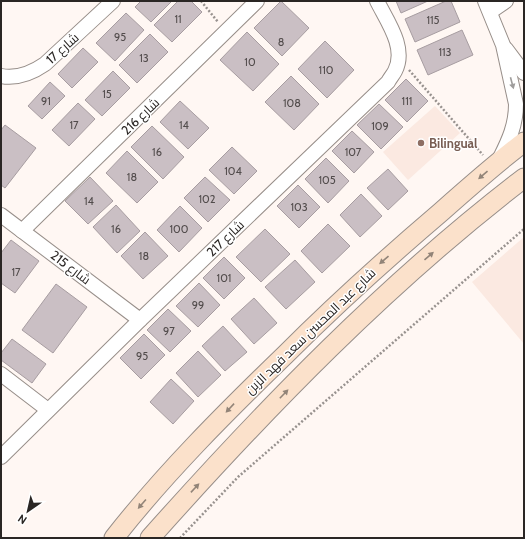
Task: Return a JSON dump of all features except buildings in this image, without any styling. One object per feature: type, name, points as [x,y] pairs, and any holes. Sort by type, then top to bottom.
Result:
[{"type":"street","name":"شارع 17","points":[[1,76],[16,76],[36,70],[45,64],[113,1]]},
{"type":"street","name":"شارع 216","points":[[22,231],[257,1]]},
{"type":"street","name":"شارع 217","points":[[1,457],[140,320],[388,82],[395,70],[398,57],[398,45],[377,1]]},
{"type":"street","points":[[496,164],[510,139],[516,112],[515,96],[503,45],[487,7],[506,1]]},
{"type":"street","points":[[503,45],[524,73]]},
{"type":"street","name":"شارع عبد المحسن سعد فهد الزبن","points":[[114,538],[173,470],[238,400],[271,368],[378,266],[496,164],[524,142]]},
{"type":"street","name":"شارع عبد المحسن سعد فهد الزبن","points":[[150,538],[251,429],[320,358],[426,258],[524,178]]},
{"type":"street","name":"شارع 215","points":[[1,215],[140,320]]},
{"type":"street","points":[[1,374],[48,410]]},
{"type":"path","points":[[201,1],[226,32]]},
{"type":"path","points":[[398,57],[496,164]]},
{"type":"path","points":[[180,538],[238,477],[524,229]]},
{"type":"shaded area","name":"Bilingual","points":[[435,106],[460,133],[408,180],[383,152]]},
{"type":"shaded area","points":[[524,237],[524,344],[472,282]]},
{"type":"place","name":"Bilingual","points":[[421,143]]}]
